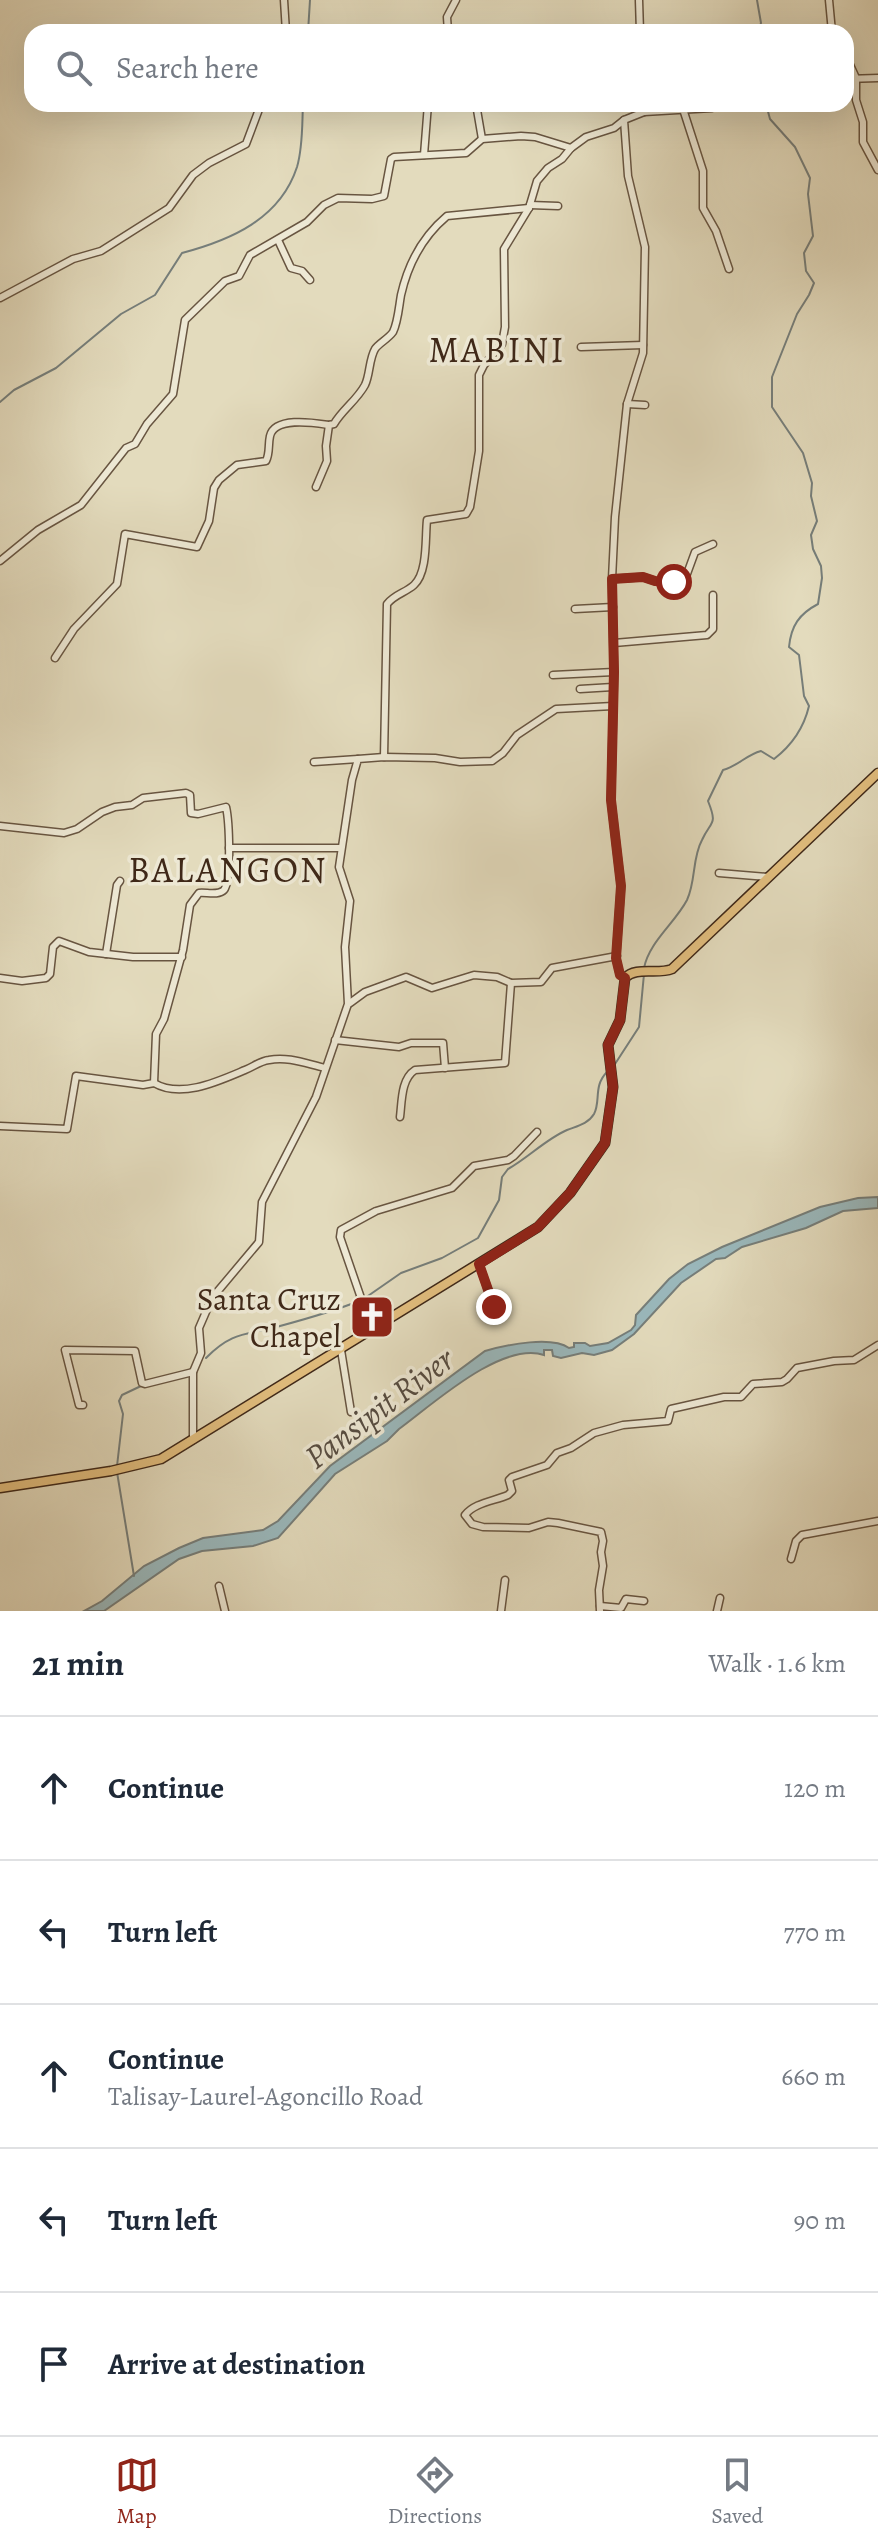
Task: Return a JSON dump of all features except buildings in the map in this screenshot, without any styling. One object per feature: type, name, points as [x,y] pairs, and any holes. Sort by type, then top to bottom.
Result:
[{"type":"main road","points":[[0,1488],[123,1469],[161,1459],[538,1227],[570,1193],[605,1143],[613,1087],[608,1045],[620,1020],[625,978],[637,972],[663,973],[672,969],[878,773]]},
{"type":"street","points":[[284,0],[286,24]]},
{"type":"street","points":[[447,24],[447,17],[456,0]]},
{"type":"street","points":[[639,0],[640,24]]},
{"type":"street","points":[[829,0],[831,24]]},
{"type":"street","points":[[854,74],[856,100],[863,122],[863,142],[878,170]]},
{"type":"street","points":[[856,78],[878,78]]},
{"type":"street","points":[[0,298],[73,259],[101,251],[169,208],[193,175],[246,144],[258,112]]},
{"type":"street","points":[[424,155],[427,112]]},
{"type":"street","points":[[477,112],[482,139]]},
{"type":"street","points":[[384,757],[387,604],[393,596],[415,584],[422,571],[427,520],[466,514],[470,507],[479,451],[479,375],[502,344],[505,327],[504,249],[530,207],[537,181],[548,168],[586,137],[614,128],[637,112]]},
{"type":"street","points":[[684,112],[703,171],[703,208],[716,231],[729,269]]},
{"type":"street","points":[[624,120],[628,176],[645,247],[643,345],[640,367],[633,379],[627,404],[612,579],[614,672],[611,800],[621,886],[618,969],[625,978]]},
{"type":"street","points":[[0,561],[46,524],[81,505],[126,448],[135,444],[147,424],[173,394],[185,320],[225,281],[239,276],[250,255],[307,222],[324,205],[338,198],[372,199],[384,196],[391,159],[466,153],[482,139],[535,137],[571,148]]},
{"type":"street","points":[[55,658],[74,629],[117,584],[125,534],[197,547],[209,521],[215,486],[224,475],[240,464],[266,461],[271,434],[275,429],[299,421],[334,423],[365,384],[375,348],[385,342],[394,330],[408,267],[439,223],[447,216],[558,206]]},
{"type":"street","points":[[278,240],[291,268],[302,271],[310,280]]},
{"type":"street","points":[[581,347],[643,345]]},
{"type":"street","points":[[627,404],[645,405]]},
{"type":"street","points":[[316,487],[327,461],[329,425]]},
{"type":"street","points":[[612,579],[643,577],[655,581],[684,582],[695,552],[713,544]]},
{"type":"street","points":[[614,643],[707,635],[713,629],[713,595]]},
{"type":"street","points":[[575,609],[613,607]]},
{"type":"street","points":[[553,675],[614,672]]},
{"type":"street","points":[[580,689],[613,687]]},
{"type":"street","points":[[314,762],[384,757],[492,761],[517,735],[556,709],[613,706]]},
{"type":"street","points":[[193,1440],[193,1372],[201,1353],[199,1328],[212,1298],[259,1242],[262,1202],[316,1097],[348,1004],[345,947],[350,901],[340,876],[341,848],[358,759]]},
{"type":"street","points":[[0,826],[64,833],[115,807],[132,805],[143,798],[186,793],[191,798],[191,813],[226,807],[228,880],[218,893],[199,893],[190,905],[182,957],[164,1019],[156,1034],[154,1083]]},
{"type":"street","points":[[229,848],[341,848]]},
{"type":"street","points":[[719,873],[768,877]]},
{"type":"street","points":[[106,954],[120,881]]},
{"type":"street","points":[[0,978],[22,981],[46,978],[50,974],[53,947],[59,941],[89,952],[133,957],[182,957]]},
{"type":"street","points":[[348,1004],[365,992],[406,977],[432,988],[474,975],[497,977],[511,983],[541,982],[552,968],[617,956]]},
{"type":"street","points":[[400,1117],[409,1073],[505,1063],[511,983]]},
{"type":"street","points":[[335,1040],[399,1047],[411,1043],[443,1043],[445,1068]]},
{"type":"street","points":[[0,1126],[67,1129],[76,1076],[143,1085],[154,1083],[164,1089],[192,1088],[228,1077],[262,1061],[284,1058],[325,1068]]},
{"type":"street","points":[[372,1331],[340,1237],[341,1230],[376,1211],[452,1188],[474,1166],[508,1160],[537,1132]]},
{"type":"street","points":[[479,1264],[494,1307]]},
{"type":"street","points":[[644,1601],[626,1599],[621,1608],[600,1608],[603,1566],[601,1532],[548,1522],[529,1528],[483,1527],[472,1524],[465,1515],[472,1507],[508,1495],[512,1491],[509,1480],[512,1477],[547,1465],[557,1453],[594,1433],[623,1425],[668,1421],[671,1409],[724,1397],[741,1397],[753,1384],[782,1382],[797,1368],[854,1360],[878,1345]]},
{"type":"street","points":[[83,1405],[79,1405],[65,1350],[135,1351],[142,1383],[145,1384],[193,1372]]},
{"type":"street","points":[[341,1350],[351,1412]]},
{"type":"street","points":[[791,1559],[796,1541],[802,1535],[878,1521]]},
{"type":"street","points":[[501,1611],[505,1580]]},
{"type":"street","points":[[219,1586],[225,1611]]},
{"type":"street","points":[[717,1611],[720,1598]]},
{"type":"water","points":[[878,1197],[878,1208],[843,1211],[806,1228],[742,1247],[725,1258],[716,1259],[681,1283],[634,1334],[612,1350],[561,1358],[553,1356],[552,1350],[544,1350],[544,1355],[527,1353],[488,1366],[448,1391],[387,1441],[335,1474],[278,1538],[253,1546],[202,1551],[179,1559],[104,1611],[84,1611],[102,1601],[144,1566],[179,1548],[203,1538],[263,1530],[278,1521],[330,1466],[485,1351],[530,1342],[552,1342],[569,1348],[574,1347],[574,1343],[590,1346],[608,1343],[631,1330],[636,1315],[669,1279],[688,1264],[820,1207],[858,1198]]},
{"type":"waterway","points":[[308,24],[310,0]]},
{"type":"waterway","points":[[757,0],[761,24]]},
{"type":"waterway","points":[[0,402],[14,390],[56,368],[121,314],[155,295],[182,253],[235,234],[266,214],[279,201],[297,167],[303,112]]},
{"type":"waterway","points":[[644,968],[651,950],[687,900],[699,847],[713,819],[708,801],[723,770],[761,751],[774,759],[796,736],[809,706],[804,696],[799,655],[789,647],[797,621],[818,604],[821,566],[811,535],[817,521],[811,496],[812,483],[803,453],[772,407],[772,377],[797,314],[814,283],[806,271],[804,253],[813,236],[808,194],[810,178],[795,147],[770,119],[768,112]]},
{"type":"waterway","points":[[615,1064],[639,1027],[644,974]]},
{"type":"waterway","points":[[365,1298],[401,1273],[442,1258],[478,1238],[499,1200],[502,1177],[508,1169],[552,1138],[592,1117],[600,1083],[607,1072]]},
{"type":"waterway","points":[[206,1358],[215,1349],[240,1335],[310,1318],[359,1301]]},
{"type":"waterway","points":[[117,1466],[123,1414],[119,1401],[122,1395],[141,1386]]},
{"type":"waterway","points":[[117,1472],[134,1576]]},
{"type":"place","name":"Santa Cruz Chapel","points":[[372,1317]]},
{"type":"district","name":"MABINI","points":[[497,349]]},
{"type":"district","name":"BALANGON","points":[[228,869]]},
{"type":"route","points":[[494,1307],[479,1264],[538,1227],[570,1193],[605,1143],[613,1087],[608,1045],[623,1009],[625,978],[620,975],[616,958],[621,886],[611,800],[614,672],[612,579],[643,577],[674,582]]},
{"type":"water label","name":"Pansipit River","points":[[379,1408]]}]
